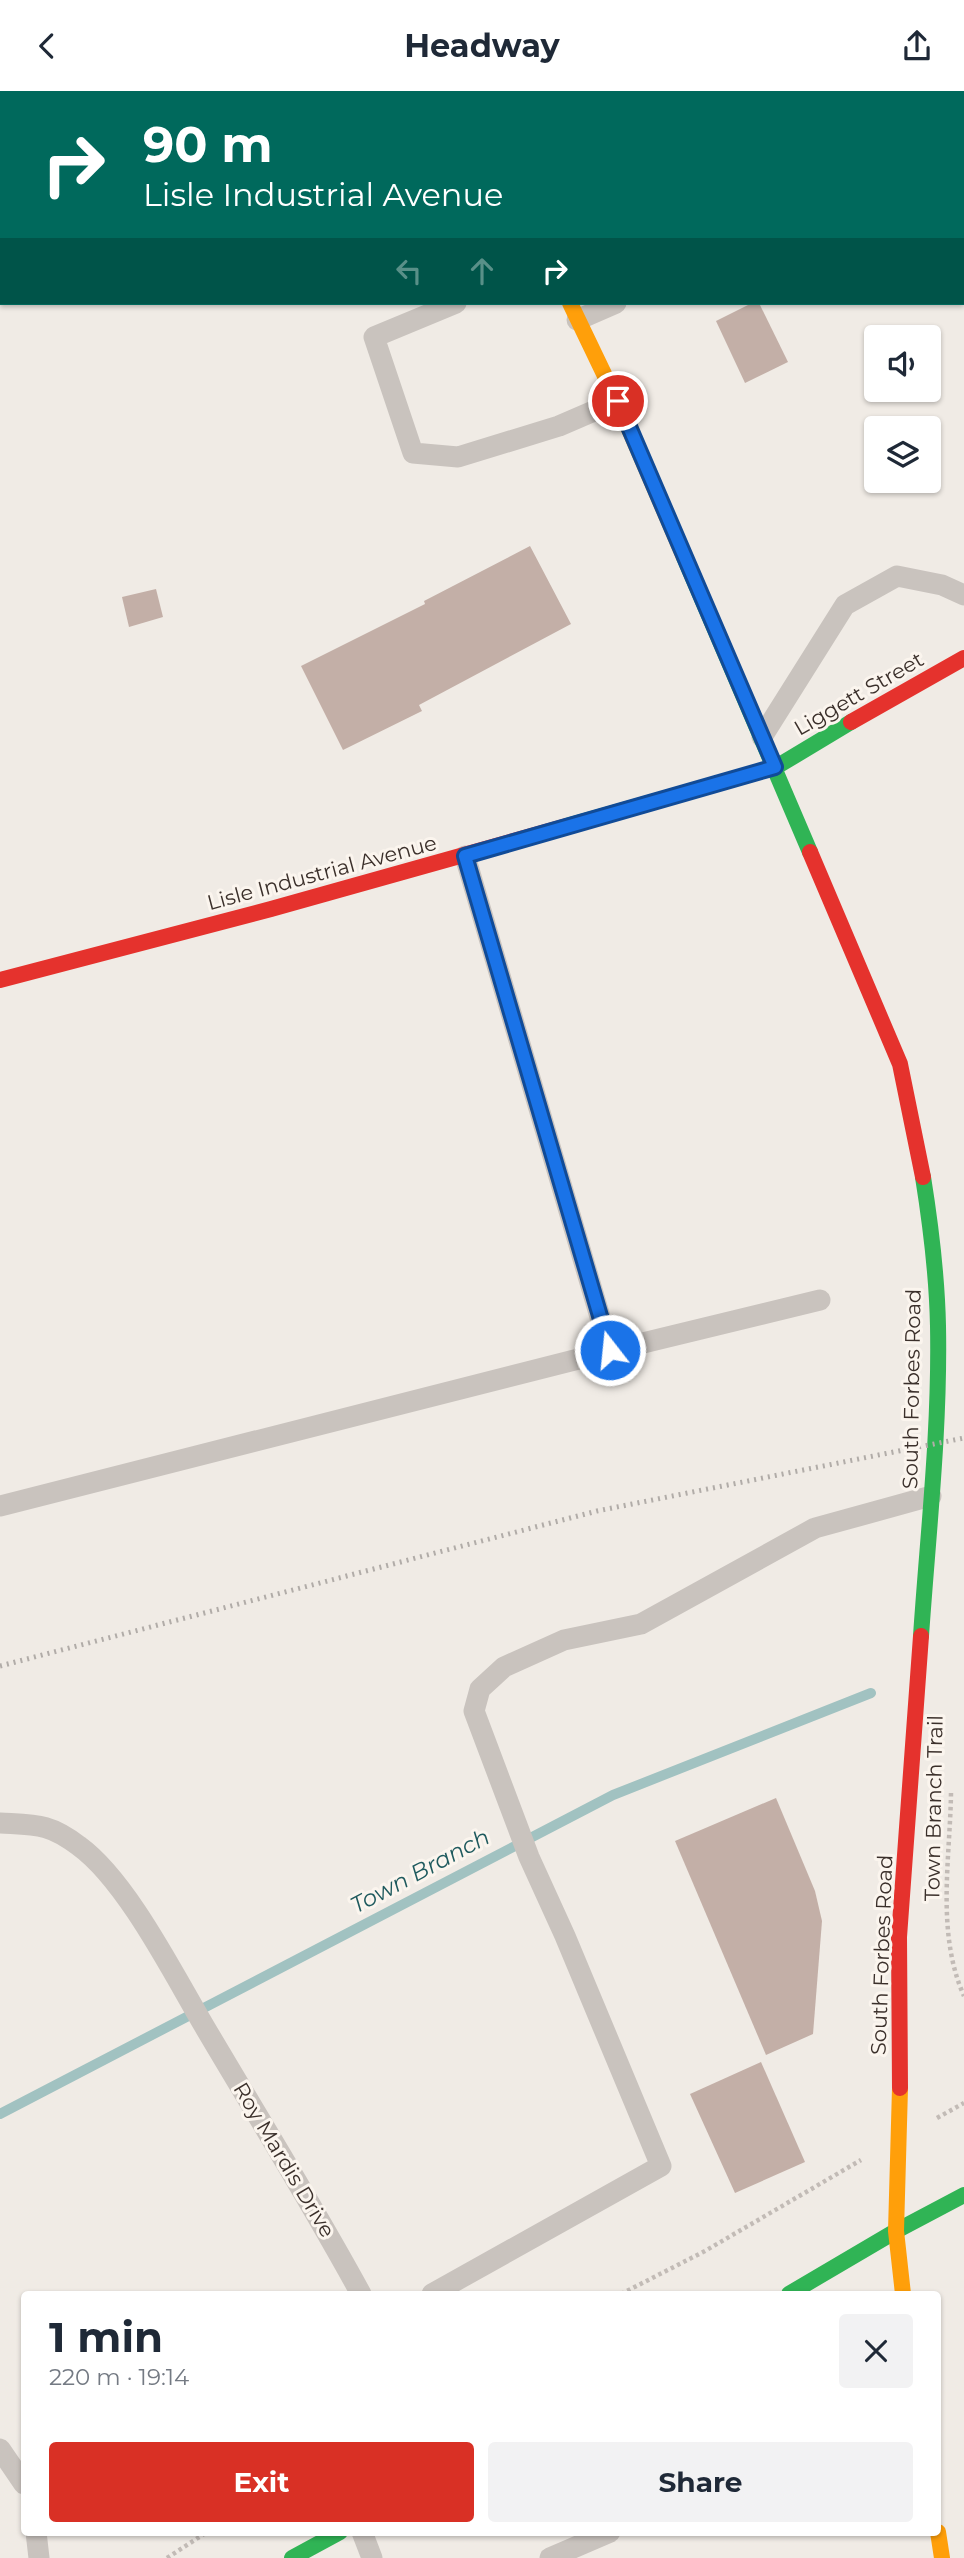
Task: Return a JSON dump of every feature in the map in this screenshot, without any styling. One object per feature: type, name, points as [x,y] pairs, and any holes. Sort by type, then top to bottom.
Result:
[{"type":"main road","name":"South Forbes Road","points":[[573,311],[618,401],[900,1064],[918,1143],[932,1235],[938,1326],[931,1496],[899,1937],[900,2139],[896,2231],[903,2291]]},
{"type":"main road","name":"Liggett Street","points":[[775,767],[964,658]]},
{"type":"main road","name":"Lisle Industrial Avenue","points":[[0,980],[465,856],[775,767]]},
{"type":"main road","points":[[794,2291],[896,2231],[964,2195]]},
{"type":"main road","points":[[292,2558],[333,2536]]},
{"type":"main road","points":[[939,2536],[942,2558]]},
{"type":"lane","points":[[451,305],[374,337],[413,453],[458,457],[559,426],[618,401]]},
{"type":"lane","points":[[573,311],[605,305]]},
{"type":"lane","points":[[762,737],[845,605],[897,576],[942,585],[964,595]]},
{"type":"lane","points":[[465,856],[610,1350]]},
{"type":"lane","points":[[0,1506],[610,1350],[820,1300]]},
{"type":"lane","points":[[437,2291],[661,2166],[529,1857],[491,1757],[474,1711],[480,1689],[504,1667],[564,1640],[641,1624],[815,1528],[931,1496]]},
{"type":"lane","name":"Roy Mardis Drive","points":[[0,1823],[48,1826],[81,1847],[113,1879],[157,1945],[321,2220],[359,2291]]},
{"type":"lane","points":[[0,2449],[21,2480]]},
{"type":"lane","points":[[36,2536],[39,2558]]},
{"type":"lane","points":[[364,2536],[372,2558]]},
{"type":"lane","points":[[550,2558],[601,2536]]},
{"type":"path","name":"Town Branch Trail","points":[[951,1785],[946,1909],[954,1974],[964,1996]]},
{"type":"path","points":[[627,2291],[705,2251],[848,2167]]},
{"type":"path","points":[[167,2558],[201,2536]]},
{"type":"building","points":[[748,305],[760,305],[788,362],[745,383],[716,321]]},
{"type":"building","points":[[530,546],[571,624],[419,705],[422,711],[343,750],[301,666],[425,604],[424,601]]},
{"type":"building","points":[[156,589],[163,617],[129,627],[122,597]]},
{"type":"building","points":[[776,1798],[815,1891],[822,1921],[813,2034],[766,2055],[675,1841]]},
{"type":"building","points":[[761,2062],[805,2162],[735,2193],[690,2094]]},
{"type":"waterway","name":"Town Branch","points":[[0,2114],[613,1795],[871,1693]]},
{"type":"railway","points":[[0,1666],[597,1511],[964,1438]]},
{"type":"traffic: fast","points":[[684,557],[810,852]]},
{"type":"traffic: fast","points":[[567,826],[776,767],[851,722]]},
{"type":"traffic: fast","points":[[921,1636],[938,1365],[935,1270],[923,1177]]},
{"type":"traffic: fast","points":[[794,2291],[896,2231],[964,2195]]},
{"type":"traffic: fast","points":[[292,2558],[333,2536]]},
{"type":"traffic: slow","points":[[571,305],[617,401],[684,557]]},
{"type":"traffic: slow","points":[[900,2088],[896,2231],[903,2291]]},
{"type":"traffic: slow","points":[[939,2536],[942,2558]]},
{"type":"traffic: jam","points":[[851,722],[964,658]]},
{"type":"traffic: jam","points":[[0,980],[271,909],[567,826]]},
{"type":"traffic: jam","points":[[810,852],[900,1064],[923,1177]]},
{"type":"traffic: jam","points":[[900,2088],[899,1937],[921,1636]]},
{"type":"route","points":[[610,1350],[465,856],[775,767],[618,401]]}]
